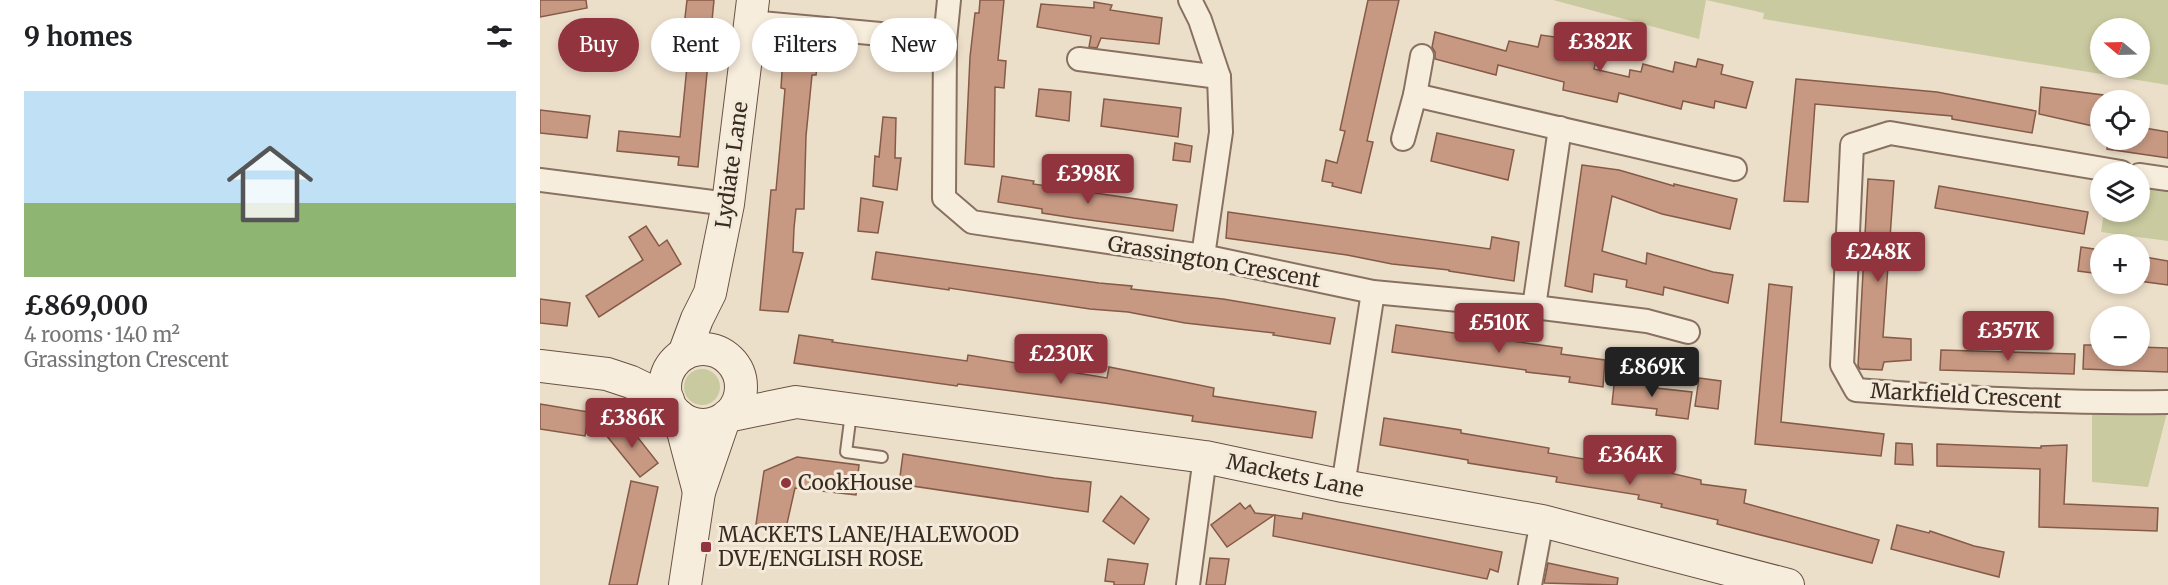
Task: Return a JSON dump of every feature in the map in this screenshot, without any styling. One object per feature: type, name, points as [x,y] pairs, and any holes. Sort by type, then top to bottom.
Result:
[{"type":"street","name":"Grassington Crescent","points":[[947,18],[949,0]]},
{"type":"street","points":[[1190,0],[1200,20],[1219,77],[1221,132],[1203,256]]},
{"type":"street","points":[[752,11],[870,29]]},
{"type":"street","name":"Lydiate Lane","points":[[680,358],[710,293],[728,204],[752,11]]},
{"type":"street","points":[[1403,139],[1422,57]]},
{"type":"street","points":[[1079,59],[1219,77]]},
{"type":"street","name":"Grassington Crescent","points":[[945,72],[944,198],[972,222],[1203,256],[1372,292],[1534,307],[1647,321],[1688,333]]},
{"type":"street","points":[[1415,95],[1735,169]]},
{"type":"street","points":[[1534,307],[1560,128]]},
{"type":"street","name":"Markfield Crescent","points":[[2090,167],[1890,133],[1851,145],[1842,365],[1856,390],[1956,398],[2113,403],[2168,402]]},
{"type":"street","points":[[2150,177],[2168,179]]},
{"type":"street","points":[[540,180],[728,204]]},
{"type":"street","points":[[1343,486],[1372,292]]},
{"type":"street","name":"Lydiate Lane","points":[[710,293],[715,334],[729,362]]},
{"type":"street","points":[[607,374],[680,358],[696,350],[708,349],[729,362],[741,383],[736,407],[726,418],[699,492],[685,585]]},
{"type":"street","points":[[680,358],[669,370],[666,380],[699,492]]},
{"type":"street","name":"Mackets Lane","points":[[729,362],[796,402]]},
{"type":"street","points":[[540,366],[607,374],[631,382],[673,408],[689,423],[713,424],[726,418]]},
{"type":"street","name":"Mackets Lane","points":[[726,418],[796,402],[1205,457],[1343,486],[1542,521],[1788,585]]},
{"type":"street","points":[[1188,585],[1205,457]]},
{"type":"street","points":[[1530,585],[1542,521]]},
{"type":"lane","points":[[852,410],[846,452],[882,457]]},
{"type":"green space","points":[[1553,0],[1706,0],[1699,39]]},
{"type":"green space","points":[[1706,0],[2168,0],[2168,85],[2125,78],[2150,78],[2150,18],[2090,18],[2090,72],[1763,19],[1764,13]]},
{"type":"green space","points":[[2150,177],[2168,179],[2168,241],[2150,239],[2150,234],[2101,232],[2102,222],[2150,222]]},
{"type":"green space","points":[[702,369],[715,374],[720,387],[715,400],[702,405],[689,400],[684,387],[689,374]]},
{"type":"green space","points":[[2092,402],[2168,409],[2148,487],[2092,482]]},
{"type":"building","points":[[540,0],[586,0],[587,8],[540,17]]},
{"type":"building","points":[[687,0],[714,0],[712,18],[685,18]]},
{"type":"building","points":[[980,0],[1004,0],[998,60],[1006,61],[1004,88],[995,87],[994,167],[965,164],[970,57],[975,13],[979,13]]},
{"type":"building","points":[[1368,0],[1399,0],[1367,141],[1373,142],[1361,193],[1332,186],[1333,183],[1322,181],[1326,160],[1337,163],[1345,131],[1340,130]]},
{"type":"building","points":[[1094,2],[1112,5],[1110,10],[1162,18],[1159,44],[1101,38],[1097,48],[1089,47],[1091,36],[1037,27],[1041,4],[1094,8]]},
{"type":"building","points":[[1435,32],[1506,51],[1509,41],[1538,47],[1541,35],[1568,39],[1565,54],[1596,61],[1594,69],[1629,77],[1630,70],[1641,72],[1643,64],[1673,72],[1675,62],[1696,67],[1698,59],[1723,65],[1721,74],[1753,82],[1746,108],[1715,101],[1714,108],[1683,101],[1681,109],[1619,93],[1617,102],[1563,90],[1564,82],[1498,65],[1496,75],[1435,59],[1432,47]]},
{"type":"building","points":[[686,72],[707,72],[698,167],[678,165],[679,157],[617,151],[619,131],[680,137]]},
{"type":"building","points":[[782,72],[816,72],[816,75],[812,75],[806,136],[804,209],[796,209],[794,228],[793,252],[803,253],[788,312],[760,310],[771,190],[776,190],[785,89],[781,88]]},
{"type":"building","points":[[1796,79],[1937,92],[2036,111],[2032,133],[1952,119],[1952,116],[1815,104],[1808,202],[1784,201]]},
{"type":"building","points":[[2041,87],[2090,93],[2090,125],[2039,114]]},
{"type":"building","points":[[1039,89],[1071,92],[1069,121],[1036,116]]},
{"type":"building","points":[[1104,99],[1181,108],[1178,137],[1101,126]]},
{"type":"building","points":[[540,110],[590,116],[587,138],[540,133]]},
{"type":"building","points":[[883,117],[896,118],[895,158],[901,158],[897,190],[873,186],[875,156],[879,157]]},
{"type":"building","points":[[2150,129],[2168,132],[2168,158],[2114,150],[2150,150]]},
{"type":"building","points":[[1437,133],[1514,150],[1508,180],[1431,161]]},
{"type":"building","points":[[1175,143],[1192,146],[1190,162],[1173,160]]},
{"type":"building","points":[[1582,165],[1619,170],[1674,186],[1674,184],[1737,199],[1730,229],[1662,214],[1612,196],[1602,251],[1646,264],[1647,253],[1713,272],[1733,275],[1728,303],[1664,287],[1663,295],[1626,287],[1627,280],[1594,274],[1592,292],[1565,286]]},
{"type":"building","points":[[1002,176],[1034,181],[1033,184],[1177,205],[1173,231],[1042,213],[1042,209],[998,202]]},
{"type":"building","points":[[1868,179],[1894,181],[1883,337],[1911,339],[1911,360],[1884,362],[1882,370],[1860,369],[1858,366]]},
{"type":"building","points":[[1939,186],[2088,212],[2084,234],[1935,208]]},
{"type":"building","points":[[861,198],[883,202],[878,233],[858,231]]},
{"type":"building","points":[[1228,212],[1490,249],[1492,237],[1519,242],[1514,281],[1226,238]]},
{"type":"building","points":[[646,226],[659,246],[667,240],[681,264],[599,317],[586,296],[643,260],[629,237]]},
{"type":"building","points":[[2081,247],[2090,248],[2090,273],[2078,271]]},
{"type":"building","points":[[876,252],[1132,286],[1131,289],[1223,299],[1335,318],[1330,344],[1273,335],[1274,333],[1185,323],[1128,312],[1090,309],[872,279]]},
{"type":"building","points":[[2150,258],[2168,261],[2168,285],[2150,283]]},
{"type":"building","points":[[1769,284],[1792,287],[1781,422],[1884,434],[1881,456],[1755,444]]},
{"type":"building","points":[[540,299],[570,303],[567,326],[540,323]]},
{"type":"building","points":[[1396,325],[1562,348],[1561,354],[1605,360],[1603,387],[1569,382],[1570,377],[1392,352]]},
{"type":"building","points":[[799,335],[833,340],[832,342],[967,361],[968,355],[1107,378],[1109,367],[1170,379],[1214,388],[1213,396],[1316,412],[1312,438],[1192,421],[1193,416],[1104,403],[958,384],[957,386],[794,363]]},
{"type":"building","points":[[2084,345],[2090,345],[2090,366],[2150,366],[2150,347],[2168,348],[2168,372],[2083,369]]},
{"type":"building","points":[[1941,350],[2075,354],[2074,374],[1940,370]]},
{"type":"building","points":[[1615,376],[1647,381],[1647,387],[1692,392],[1688,419],[1656,415],[1657,409],[1612,404]]},
{"type":"building","points":[[1699,378],[1721,381],[1718,409],[1695,406]]},
{"type":"building","points":[[540,404],[589,412],[585,436],[540,429]]},
{"type":"building","points":[[1384,418],[1461,430],[1461,433],[1549,448],[1548,453],[1643,469],[1644,467],[1701,480],[1701,484],[1746,490],[1744,503],[1879,540],[1872,563],[1717,524],[1718,520],[1661,507],[1662,504],[1638,499],[1639,495],[1556,482],[1557,477],[1468,463],[1468,460],[1380,445]]},
{"type":"building","points":[[624,420],[658,463],[640,477],[606,435]]},
{"type":"building","points":[[1896,443],[1912,444],[1913,465],[1895,464]]},
{"type":"building","points":[[1937,444],[2041,448],[2041,446],[2067,445],[2064,504],[2158,508],[2157,531],[2039,527],[2040,469],[1937,466]]},
{"type":"building","points":[[903,454],[1091,482],[1088,512],[899,484]]},
{"type":"building","points":[[797,457],[859,465],[856,495],[795,488],[786,528],[756,524],[764,471]]},
{"type":"building","points":[[631,481],[658,487],[637,585],[609,585]]},
{"type":"building","points":[[1121,496],[1149,519],[1134,544],[1103,521]]},
{"type":"building","points":[[1240,503],[1245,509],[1250,505],[1255,513],[1274,515],[1227,547],[1211,525]]},
{"type":"building","points":[[1303,513],[1502,552],[1498,572],[1490,569],[1487,579],[1273,536],[1275,515],[1302,519]]},
{"type":"building","points":[[1897,525],[1929,533],[1930,531],[1974,546],[2004,552],[1999,577],[1891,549]]},
{"type":"building","points":[[1210,558],[1229,559],[1225,585],[1206,585]]},
{"type":"building","points":[[1108,559],[1148,564],[1144,585],[1114,585],[1114,582],[1105,581]]},
{"type":"building","points":[[1548,563],[1618,578],[1617,585],[1544,583]]},
{"type":"place","name":"CookHouse","points":[[786,483]]},
{"type":"place","name":"MACKETS LANE/HALEWOOD DVE/ENGLISH ROSE","points":[[706,547]]}]
